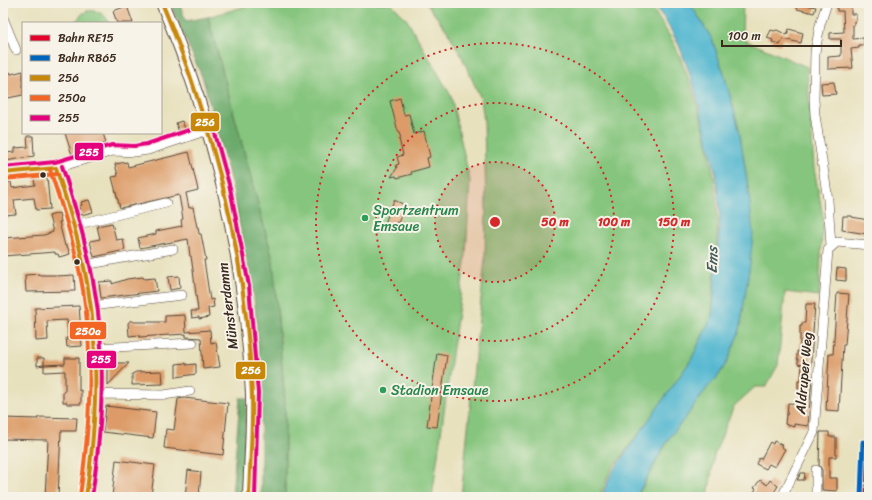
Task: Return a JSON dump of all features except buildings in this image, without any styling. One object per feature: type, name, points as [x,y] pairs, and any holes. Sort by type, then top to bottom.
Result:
[{"type":"main road","name":"Münsterdamm","points":[[162,3],[186,60],[208,130],[224,189],[243,287],[252,394],[249,497]]},
{"type":"street","name":"Aldruper Weg","points":[[782,497],[814,432],[828,250],[831,246],[828,200],[815,115],[814,99],[815,52],[820,25],[827,3]]},
{"type":"street","points":[[3,18],[16,50]]},
{"type":"street","points":[[3,173],[56,168],[113,151],[134,152],[148,150],[208,130]]},
{"type":"street","points":[[56,168],[74,225],[92,306],[97,394],[86,497]]},
{"type":"street","points":[[74,225],[166,203]]},
{"type":"street","points":[[831,246],[837,242],[868,245]]},
{"type":"street","points":[[84,265],[173,248]]},
{"type":"street","points":[[92,306],[182,295]]},
{"type":"street","points":[[95,348],[193,343]]},
{"type":"street","points":[[97,394],[164,395],[190,391]]},
{"type":"street","points":[[816,470],[816,497]]},
{"type":"green space","points":[[170,3],[179,3],[186,21],[208,17],[273,260],[285,402],[285,497],[261,497],[261,418],[258,341],[254,297],[232,186],[203,79]]},
{"type":"green space","name":"Sportzentrum Emsaue","points":[[257,3],[391,3],[407,20],[451,96],[470,181],[466,255],[432,497],[285,497],[285,402],[273,260],[208,17]]},
{"type":"green space","points":[[426,3],[649,3],[674,43],[692,87],[705,132],[714,177],[718,221],[712,316],[691,360],[659,407],[611,470],[599,497],[461,497],[485,259],[486,206],[484,121],[481,99],[461,55],[448,32]]},
{"type":"green space","points":[[690,3],[743,3],[742,39],[807,67],[814,168],[823,217],[819,296],[785,292],[778,365],[766,387],[755,387],[734,406],[714,455],[708,497],[637,497],[669,438],[707,388],[717,378],[727,362],[740,330],[750,263],[749,194],[739,129],[725,77],[712,39]]},
{"type":"green space","points":[[87,11],[94,11],[103,15],[108,22],[76,22],[82,14]]},
{"type":"green space","points":[[240,398],[247,398],[241,497],[232,497]]},
{"type":"water","points":[[652,3],[690,3],[712,39],[725,77],[739,129],[749,194],[753,233],[750,263],[740,330],[727,362],[717,378],[707,388],[669,438],[636,497],[601,497],[612,472],[691,360],[712,316],[720,218],[716,174],[694,86],[679,45],[664,18]]},
{"type":"rail line","name":"RB65","points":[[861,497],[863,442]]},
{"type":"rail line","name":"RE15","points":[[867,497],[869,442]]},
{"type":"transit line","name":"256","points":[[162,3],[185,61],[219,169],[235,243],[250,356],[252,433],[249,497]]},
{"type":"transit line","name":"255","points":[[3,167],[55,162],[112,145],[134,146],[147,144],[207,124],[213,126],[230,188],[249,286],[258,393],[255,497]]},
{"type":"transit line","name":"255","points":[[62,166],[88,255],[101,339],[102,392],[92,497]]},
{"type":"transit line","name":"256","points":[[56,168],[82,257],[92,314],[95,392],[92,445],[86,497]]},
{"type":"transit line","name":"256","points":[[3,173],[56,168]]},
{"type":"transit line","name":"250a","points":[[50,170],[77,259],[83,290],[89,342],[90,367],[88,419],[80,496]]},
{"type":"transit line","name":"250a","points":[[4,179],[57,174]]},
{"type":"place","name":"Sportzentrum Emsaue","points":[[365,218]]},
{"type":"place","name":"Stadion Emsaue","points":[[383,390]]},
{"type":"water label","name":"Ems","points":[[712,260]]}]
